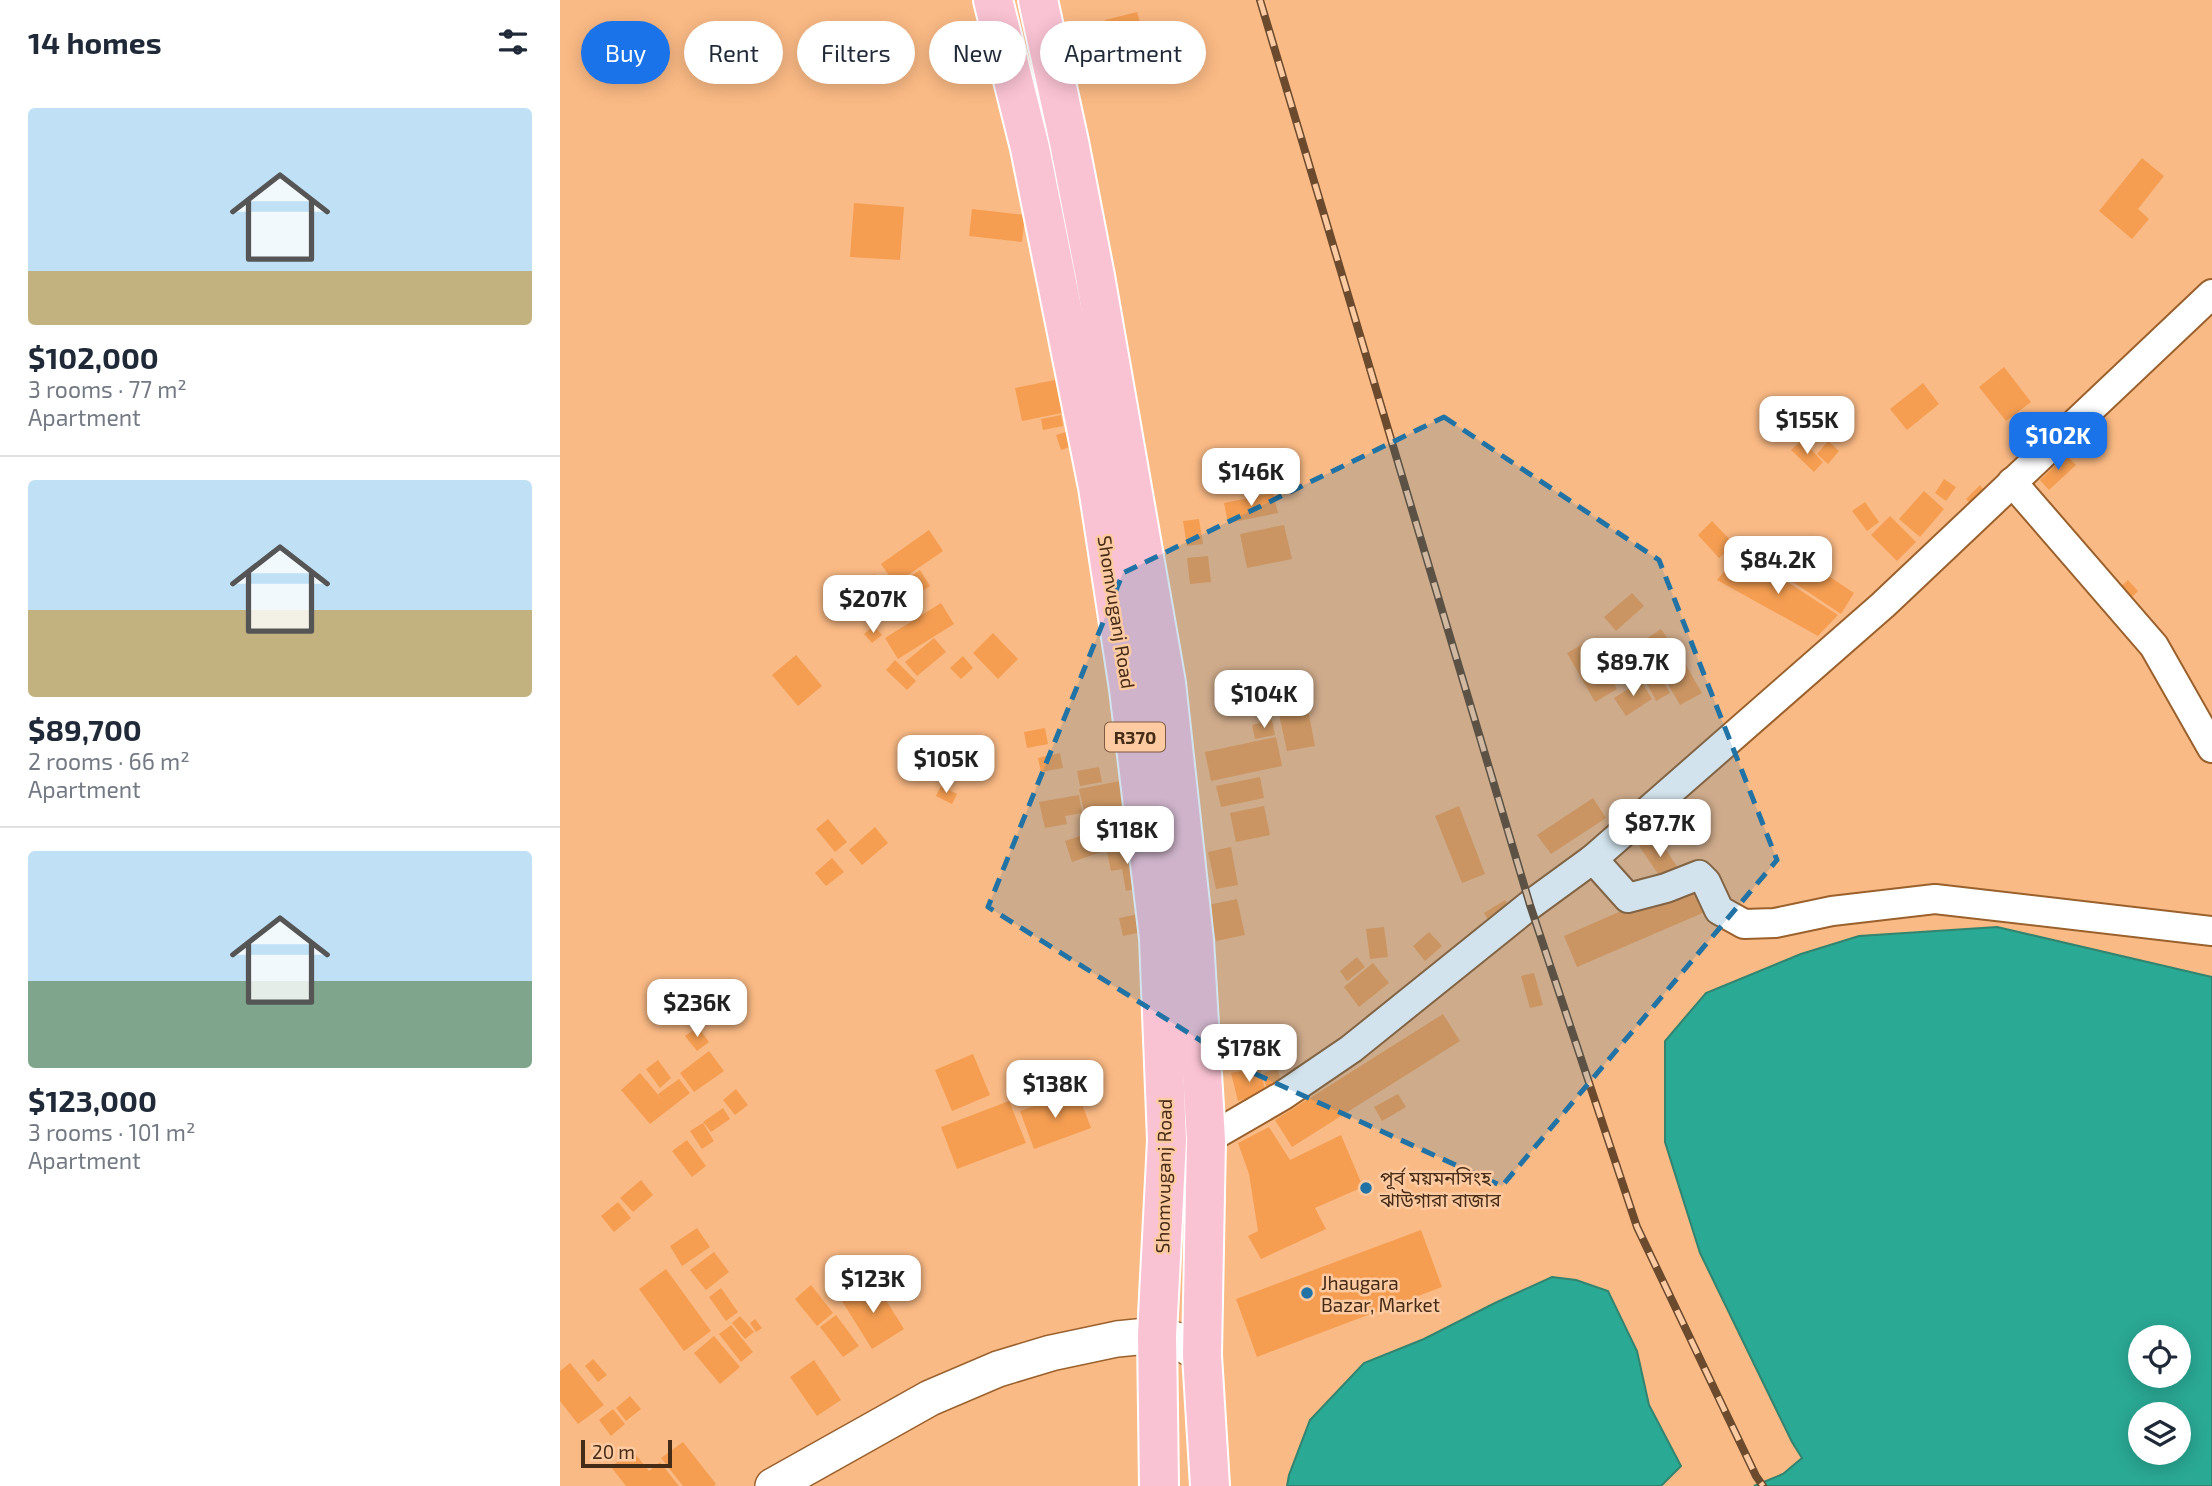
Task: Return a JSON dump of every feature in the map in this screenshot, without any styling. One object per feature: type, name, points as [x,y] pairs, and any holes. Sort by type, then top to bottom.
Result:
[{"type":"main road","name":"Shomvuganj Road","points":[[993,0],[1031,148],[1098,487],[1129,689],[1159,938],[1167,1140],[1157,1335],[1159,1486]]},
{"type":"main road","name":"Shomvuganj Road","points":[[1038,0],[1095,276],[1166,683],[1194,940],[1206,1140],[1202,1355],[1210,1486]]},
{"type":"street","points":[[1206,1140],[1282,1096],[1351,1049],[1530,905],[1593,859],[1883,605],[2212,295]]},
{"type":"street","points":[[2012,482],[2154,646],[2212,748]]},
{"type":"street","points":[[1593,859],[1628,898],[1666,888],[1699,874],[1706,882],[1719,910],[1744,924],[1775,923],[1832,911],[1935,899],[2212,931]]},
{"type":"street","points":[[773,1486],[930,1398],[998,1369],[1064,1350],[1117,1339],[1157,1335],[1176,1340],[1202,1355]]},
{"type":"highlighted area","points":[[1444,417],[1659,560],[1777,860],[1502,1186],[1249,1071],[988,907],[1123,573]]},
{"type":"water","points":[[1997,927],[2212,977],[2212,1486],[1754,1486],[1783,1474],[1802,1458],[1700,1253],[1665,1142],[1665,1041],[1706,993],[1801,954],[1859,936]]},
{"type":"water","points":[[1552,1277],[1576,1280],[1608,1291],[1637,1351],[1649,1405],[1681,1466],[1661,1486],[1287,1486],[1310,1420],[1364,1363],[1424,1339]]},
{"type":"building","points":[[1137,12],[1140,21],[1105,21]]},
{"type":"building","points":[[2142,158],[2164,176],[2138,209],[2149,219],[2132,239],[2099,211]]},
{"type":"building","points":[[854,203],[904,207],[900,260],[850,257]]},
{"type":"building","points":[[972,209],[1025,215],[1022,242],[969,236]]},
{"type":"building","points":[[2004,367],[2031,402],[2006,421],[1979,387]]},
{"type":"building","points":[[1060,379],[1067,412],[1022,421],[1015,388]]},
{"type":"building","points":[[1923,383],[1939,404],[1907,430],[1890,409]]},
{"type":"building","points":[[2043,413],[2057,428],[2032,451],[2018,437]]},
{"type":"building","points":[[1061,415],[1063,426],[1043,430],[1041,419]]},
{"type":"building","points":[[1076,429],[1081,443],[1061,450],[1056,435]]},
{"type":"building","points":[[1802,440],[1823,462],[1814,472],[1791,450]]},
{"type":"building","points":[[1828,441],[1839,451],[1828,464],[1817,454]]},
{"type":"building","points":[[2066,455],[2076,465],[2049,490],[2040,480]]},
{"type":"building","points":[[1944,479],[1956,487],[1946,501],[1935,493]]},
{"type":"building","points":[[1980,485],[1988,495],[1975,508],[1966,499]]},
{"type":"building","points":[[1924,491],[1944,509],[1920,537],[1899,519]]},
{"type":"building","points":[[1273,493],[1278,513],[1228,523],[1224,503]]},
{"type":"building","points":[[1865,502],[1879,522],[1867,531],[1852,511]]},
{"type":"building","points":[[1890,516],[1916,542],[1897,561],[1871,535]]},
{"type":"building","points":[[1199,519],[1203,544],[1187,546],[1183,521]]},
{"type":"building","points":[[1712,521],[1734,544],[1719,558],[1698,535]]},
{"type":"building","points":[[1284,525],[1292,559],[1247,568],[1240,534]]},
{"type":"building","points":[[929,530],[943,551],[895,584],[881,564]]},
{"type":"building","points":[[1779,543],[1854,593],[1841,614],[1766,564]]},
{"type":"building","points":[[1208,556],[1211,582],[1190,584],[1187,558]]},
{"type":"building","points":[[1748,556],[1838,615],[1818,636],[1717,580],[1727,568],[1734,574]]},
{"type":"building","points":[[920,570],[930,586],[901,605],[891,589]]},
{"type":"building","points":[[874,574],[883,585],[863,601],[854,591]]},
{"type":"building","points":[[2128,580],[2138,591],[2126,603],[2115,592]]},
{"type":"building","points":[[1632,593],[1644,606],[1616,631],[1604,617]]},
{"type":"building","points":[[941,603],[954,624],[898,659],[885,638]]},
{"type":"building","points":[[874,626],[882,635],[872,643],[864,634]]},
{"type":"building","points":[[1661,629],[1671,643],[1657,654],[1646,639]]},
{"type":"building","points":[[993,633],[1018,659],[998,679],[973,653]]},
{"type":"building","points":[[934,638],[946,652],[917,676],[905,662]]},
{"type":"building","points":[[1590,640],[1617,689],[1595,702],[1567,653]]},
{"type":"building","points":[[1676,648],[1702,693],[1680,705],[1654,660]]},
{"type":"building","points":[[796,655],[822,686],[798,706],[772,675]]},
{"type":"building","points":[[963,656],[973,668],[961,679],[950,668]]},
{"type":"building","points":[[895,660],[916,681],[907,690],[886,670]]},
{"type":"building","points":[[1658,673],[1670,693],[1656,701],[1645,680]]},
{"type":"building","points":[[1641,681],[1652,699],[1626,716],[1614,698]]},
{"type":"building","points":[[1305,694],[1315,746],[1287,751],[1276,700]]},
{"type":"building","points":[[1272,720],[1275,735],[1255,739],[1252,725]]},
{"type":"building","points":[[1045,728],[1048,744],[1027,748],[1024,732]]},
{"type":"building","points":[[1276,737],[1282,766],[1211,781],[1205,752]]},
{"type":"building","points":[[1060,753],[1063,768],[1041,772],[1038,758]]},
{"type":"building","points":[[1099,767],[1102,782],[1080,786],[1077,771]]},
{"type":"building","points":[[1260,777],[1264,798],[1221,807],[1216,786]]},
{"type":"building","points":[[1120,781],[1126,808],[1085,816],[1079,789]]},
{"type":"building","points":[[941,786],[957,794],[952,804],[936,796]]},
{"type":"building","points":[[1079,795],[1082,813],[1065,816],[1067,824],[1045,828],[1039,802]]},
{"type":"building","points":[[1593,798],[1606,818],[1551,854],[1537,835]]},
{"type":"building","points":[[1264,806],[1270,835],[1236,842],[1230,813]]},
{"type":"building","points":[[1459,806],[1485,874],[1462,883],[1435,816]]},
{"type":"building","points":[[828,819],[847,842],[835,852],[816,829]]},
{"type":"building","points":[[1664,819],[1668,827],[1658,832],[1654,823]]},
{"type":"building","points":[[1125,821],[1131,842],[1072,862],[1065,841]]},
{"type":"building","points":[[875,827],[888,843],[862,865],[849,850]]},
{"type":"building","points":[[1656,834],[1681,873],[1665,884],[1639,846]]},
{"type":"building","points":[[1136,845],[1144,887],[1126,891],[1122,869],[1111,871],[1107,851]]},
{"type":"building","points":[[1231,847],[1238,885],[1216,889],[1208,852]]},
{"type":"building","points":[[832,858],[844,872],[826,886],[815,873]]},
{"type":"building","points":[[1692,880],[1705,912],[1577,967],[1564,936]]},
{"type":"building","points":[[1237,899],[1245,935],[1216,941],[1208,905]]},
{"type":"building","points":[[1505,900],[1514,915],[1493,928],[1484,913]]},
{"type":"building","points":[[1139,914],[1142,932],[1123,936],[1119,918]]},
{"type":"building","points":[[1384,927],[1388,957],[1370,959],[1366,929]]},
{"type":"building","points":[[1429,932],[1442,946],[1425,961],[1413,946]]},
{"type":"building","points":[[1357,957],[1365,967],[1347,981],[1340,971]]},
{"type":"building","points":[[1373,963],[1389,983],[1359,1007],[1344,987]]},
{"type":"building","points":[[1534,973],[1543,1005],[1530,1008],[1521,976]]},
{"type":"building","points":[[1443,1014],[1460,1041],[1292,1147],[1275,1120]]},
{"type":"building","points":[[698,1027],[709,1042],[697,1051],[685,1036]]},
{"type":"building","points":[[709,1051],[724,1071],[694,1092],[680,1073]]},
{"type":"building","points":[[973,1054],[990,1095],[952,1111],[935,1070]]},
{"type":"building","points":[[658,1060],[671,1078],[660,1088],[646,1069]]},
{"type":"building","points":[[1260,1067],[1266,1094],[1238,1101],[1231,1073]]},
{"type":"building","points":[[1278,1069],[1282,1088],[1267,1091],[1263,1073]]},
{"type":"building","points":[[640,1073],[665,1103],[658,1094],[679,1079],[690,1093],[650,1124],[621,1090]]},
{"type":"building","points":[[736,1089],[748,1105],[735,1115],[723,1100]]},
{"type":"building","points":[[1077,1091],[1091,1128],[1034,1149],[1020,1111]]},
{"type":"building","points":[[1398,1094],[1406,1107],[1382,1121],[1374,1107]]},
{"type":"building","points":[[1009,1101],[1026,1143],[957,1169],[941,1127]]},
{"type":"building","points":[[723,1108],[730,1119],[711,1132],[703,1122]]},
{"type":"building","points":[[703,1123],[714,1141],[702,1149],[690,1131]]},
{"type":"building","points":[[1269,1127],[1290,1160],[1341,1135],[1363,1187],[1315,1208],[1326,1229],[1261,1259],[1248,1236],[1258,1231],[1249,1174],[1238,1143]]},
{"type":"building","points":[[687,1140],[706,1166],[692,1177],[672,1151]]},
{"type":"building","points":[[641,1180],[653,1195],[633,1212],[620,1198]]},
{"type":"building","points":[[618,1202],[631,1218],[614,1232],[601,1216]]},
{"type":"building","points":[[697,1228],[710,1247],[682,1266],[670,1246]]},
{"type":"building","points":[[1421,1230],[1442,1287],[1257,1357],[1236,1299]]},
{"type":"building","points":[[714,1252],[729,1272],[706,1290],[690,1270]]},
{"type":"building","points":[[666,1269],[711,1331],[684,1351],[639,1289]]},
{"type":"building","points":[[874,1281],[904,1329],[872,1349],[842,1301]]},
{"type":"building","points":[[811,1285],[833,1313],[817,1326],[795,1299]]},
{"type":"building","points":[[721,1288],[738,1312],[726,1321],[709,1297]]},
{"type":"building","points":[[836,1315],[859,1346],[843,1357],[820,1327]]},
{"type":"building","points":[[740,1316],[754,1332],[745,1339],[732,1323]]},
{"type":"building","points":[[755,1319],[762,1328],[756,1332],[750,1323]]},
{"type":"building","points":[[731,1325],[753,1352],[741,1362],[719,1334]]},
{"type":"building","points":[[714,1336],[740,1367],[720,1384],[694,1353]]},
{"type":"building","points":[[593,1359],[607,1375],[598,1382],[585,1366]]},
{"type":"building","points":[[814,1360],[841,1400],[817,1416],[790,1377]]},
{"type":"building","points":[[570,1363],[604,1405],[578,1424],[560,1401],[560,1371]]},
{"type":"building","points":[[630,1396],[641,1409],[626,1421],[616,1408]]},
{"type":"building","points":[[613,1409],[625,1424],[611,1436],[599,1420]]},
{"type":"building","points":[[683,1442],[716,1484],[714,1486],[683,1486],[661,1458]]},
{"type":"building","points":[[632,1450],[649,1471],[660,1462],[679,1486],[626,1486],[611,1467]]},
{"type":"railway","points":[[1260,0],[1530,905],[1637,1227],[1763,1486]]},
{"type":"place","name":"পূর্ব ময়মনসিংহ ঝাউগারা বাজার","points":[[1366,1188]]},
{"type":"place","name":"Jhaugara Bazar, Market","points":[[1307,1293]]}]
